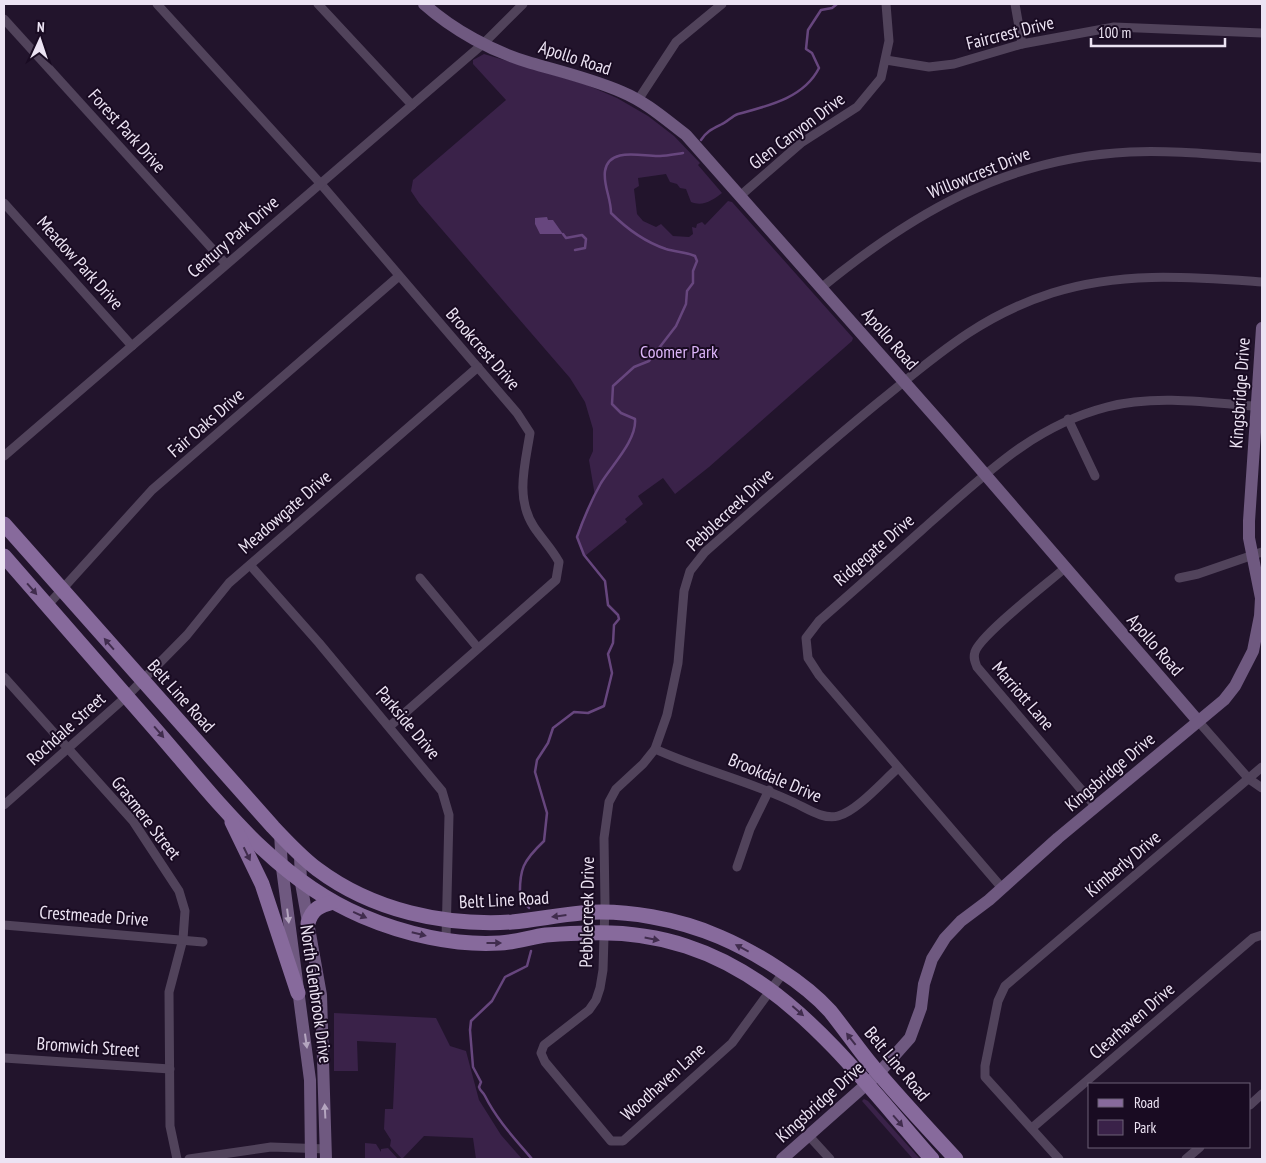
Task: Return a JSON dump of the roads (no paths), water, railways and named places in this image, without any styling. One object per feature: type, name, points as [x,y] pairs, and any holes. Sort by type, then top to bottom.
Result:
[{"type":"main road","name":"Belt Line Road","points":[[4,524],[141,680],[300,855],[332,880],[356,893],[416,915],[446,921],[514,922],[582,913],[604,913],[657,919],[699,930],[737,945],[783,973],[828,1010],[878,1074],[956,1159]]},
{"type":"main road","name":"Belt Line Road","points":[[4,556],[226,810],[282,868],[301,883],[333,902],[393,927],[446,939],[500,943],[545,935],[604,933],[636,936],[693,948],[733,965],[770,990],[809,1021],[932,1159]]},
{"type":"main road","points":[[226,810],[264,890],[298,993]]},
{"type":"main road","points":[[308,923],[312,912],[320,906],[333,902]]},
{"type":"street","name":"Brookcrest Drive","points":[[157,4],[320,183],[519,415],[530,433],[522,490],[525,509],[534,526],[559,562],[556,580],[390,726]]},
{"type":"street","points":[[318,4],[412,105]]},
{"type":"street","name":"Apollo Road","points":[[424,4],[439,18],[484,43],[530,62],[571,72],[638,100],[686,135],[985,474],[1198,721],[1249,778],[1262,788]]},
{"type":"street","name":"Century Park Drive","points":[[4,456],[484,43],[523,4]]},
{"type":"street","points":[[638,100],[676,42],[722,4]]},
{"type":"street","name":"Glen Canyon Drive","points":[[740,196],[801,143],[857,108],[881,78],[889,41],[886,4]]},
{"type":"street","points":[[1016,4],[1022,44]]},
{"type":"street","name":"Forest Park Drive","points":[[4,20],[226,264]]},
{"type":"street","name":"Faircrest Drive","points":[[886,60],[929,67],[954,64],[1022,44],[1114,27],[1262,33]]},
{"type":"street","name":"Willowcrest Drive","points":[[821,288],[853,261],[918,216],[961,194],[1001,178],[1047,164],[1129,152],[1179,152],[1262,158]]},
{"type":"street","name":"Meadow Park Drive","points":[[4,203],[132,346]]},
{"type":"street","name":"Fair Oaks Drive","points":[[47,606],[152,490],[399,276]]},
{"type":"street","name":"Pebblecreek Drive","points":[[541,1053],[544,1045],[589,1010],[596,1000],[603,970],[604,838],[609,802],[616,789],[644,764],[655,749],[666,716],[678,663],[684,591],[690,571],[705,552],[820,450],[952,343],[984,321],[1027,302],[1054,293],[1140,276],[1188,276],[1262,282]]},
{"type":"street","name":"Kingsbridge Drive","points":[[782,1159],[878,1074],[910,1038],[921,1008],[924,984],[932,959],[945,938],[961,921],[1224,700],[1235,686],[1253,651],[1258,633],[1261,598],[1257,553],[1249,521],[1260,406],[1262,328]]},
{"type":"street","name":"Meadowgate Drive","points":[[127,696],[187,635],[216,598],[250,565],[478,367]]},
{"type":"street","name":"Ridgegate Drive","points":[[1002,888],[819,674],[808,658],[806,638],[819,621],[985,474],[1032,438],[1068,419],[1108,406],[1130,402],[1187,401],[1260,406]]},
{"type":"street","points":[[1068,419],[1095,476]]},
{"type":"street","points":[[1179,578],[1198,574],[1257,553]]},
{"type":"street","name":"Parkside Drive","points":[[250,565],[390,726],[442,791],[449,814],[446,939]]},
{"type":"street","name":"Marriott Lane","points":[[1065,568],[992,632],[975,651],[974,661],[977,667],[1096,807]]},
{"type":"street","points":[[420,578],[478,648]]},
{"type":"street","name":"Grasmere Street","points":[[4,677],[133,820],[170,874],[179,891],[184,910],[182,939],[169,992],[170,1126],[177,1159]]},
{"type":"street","name":"Rochdale Street","points":[[4,805],[127,696]]},
{"type":"street","name":"Brookdale Drive","points":[[655,749],[768,790],[821,816],[838,816],[852,808],[898,768]]},
{"type":"street","name":"Kimberly Drive","points":[[1032,1128],[985,1077],[985,1066],[998,1000],[1005,986],[1262,767]]},
{"type":"street","points":[[737,868],[750,829],[768,790]]},
{"type":"street","name":"North Glenbrook Drive","points":[[280,833],[282,868],[310,1080],[310,1154]]},
{"type":"street","name":"North Glenbrook Drive","points":[[300,855],[301,883],[321,995],[326,1154]]},
{"type":"street","name":"Crestmeade Drive","points":[[4,925],[203,942]]},
{"type":"street","name":"Clearhaven Drive","points":[[1032,1128],[1253,938],[1262,935]]},
{"type":"street","name":"Woodhaven Lane","points":[[541,1053],[545,1062],[611,1141],[623,1141],[732,1043],[783,973]]},
{"type":"street","name":"Bromwich Street","points":[[4,1058],[170,1069]]},
{"type":"street","points":[[1251,1104],[1262,1094]]},
{"type":"street","points":[[1032,1128],[1059,1159]]},
{"type":"street","points":[[809,1136],[830,1159]]},
{"type":"street","points":[[189,1159],[271,1147],[310,1154],[326,1154]]},
{"type":"street","points":[[1186,1159],[1199,1148]]},
{"type":"waterway","points":[[701,140],[710,130],[736,115],[773,104],[795,94],[804,87],[819,68],[812,53],[806,49],[808,30],[821,10],[832,8],[837,4]]},
{"type":"waterway","points":[[529,908],[520,898],[520,880],[527,860],[544,841],[547,813],[535,772],[537,760],[548,743],[553,728],[574,712],[588,713],[604,706],[612,673],[608,654],[613,643],[614,625],[619,619],[618,615],[608,605],[605,581],[584,555],[577,537],[598,489],[628,444],[635,427],[635,419],[621,413],[612,404],[613,386],[634,367],[649,361],[676,326],[686,304],[687,291],[693,283],[693,271],[697,261],[695,256],[666,249],[643,238],[629,229],[611,213],[605,171],[608,163],[613,158],[628,154],[663,156],[683,153]]},
{"type":"waterway","points":[[563,234],[566,238],[582,235],[586,239],[585,248],[575,250]]},
{"type":"waterway","points":[[531,951],[527,966],[505,977],[492,1001],[471,1021],[470,1030],[473,1067],[481,1082],[479,1088],[501,1121],[532,1159]]},
{"type":"park label","name":"Coomer Park","points":[[679,352]]}]
